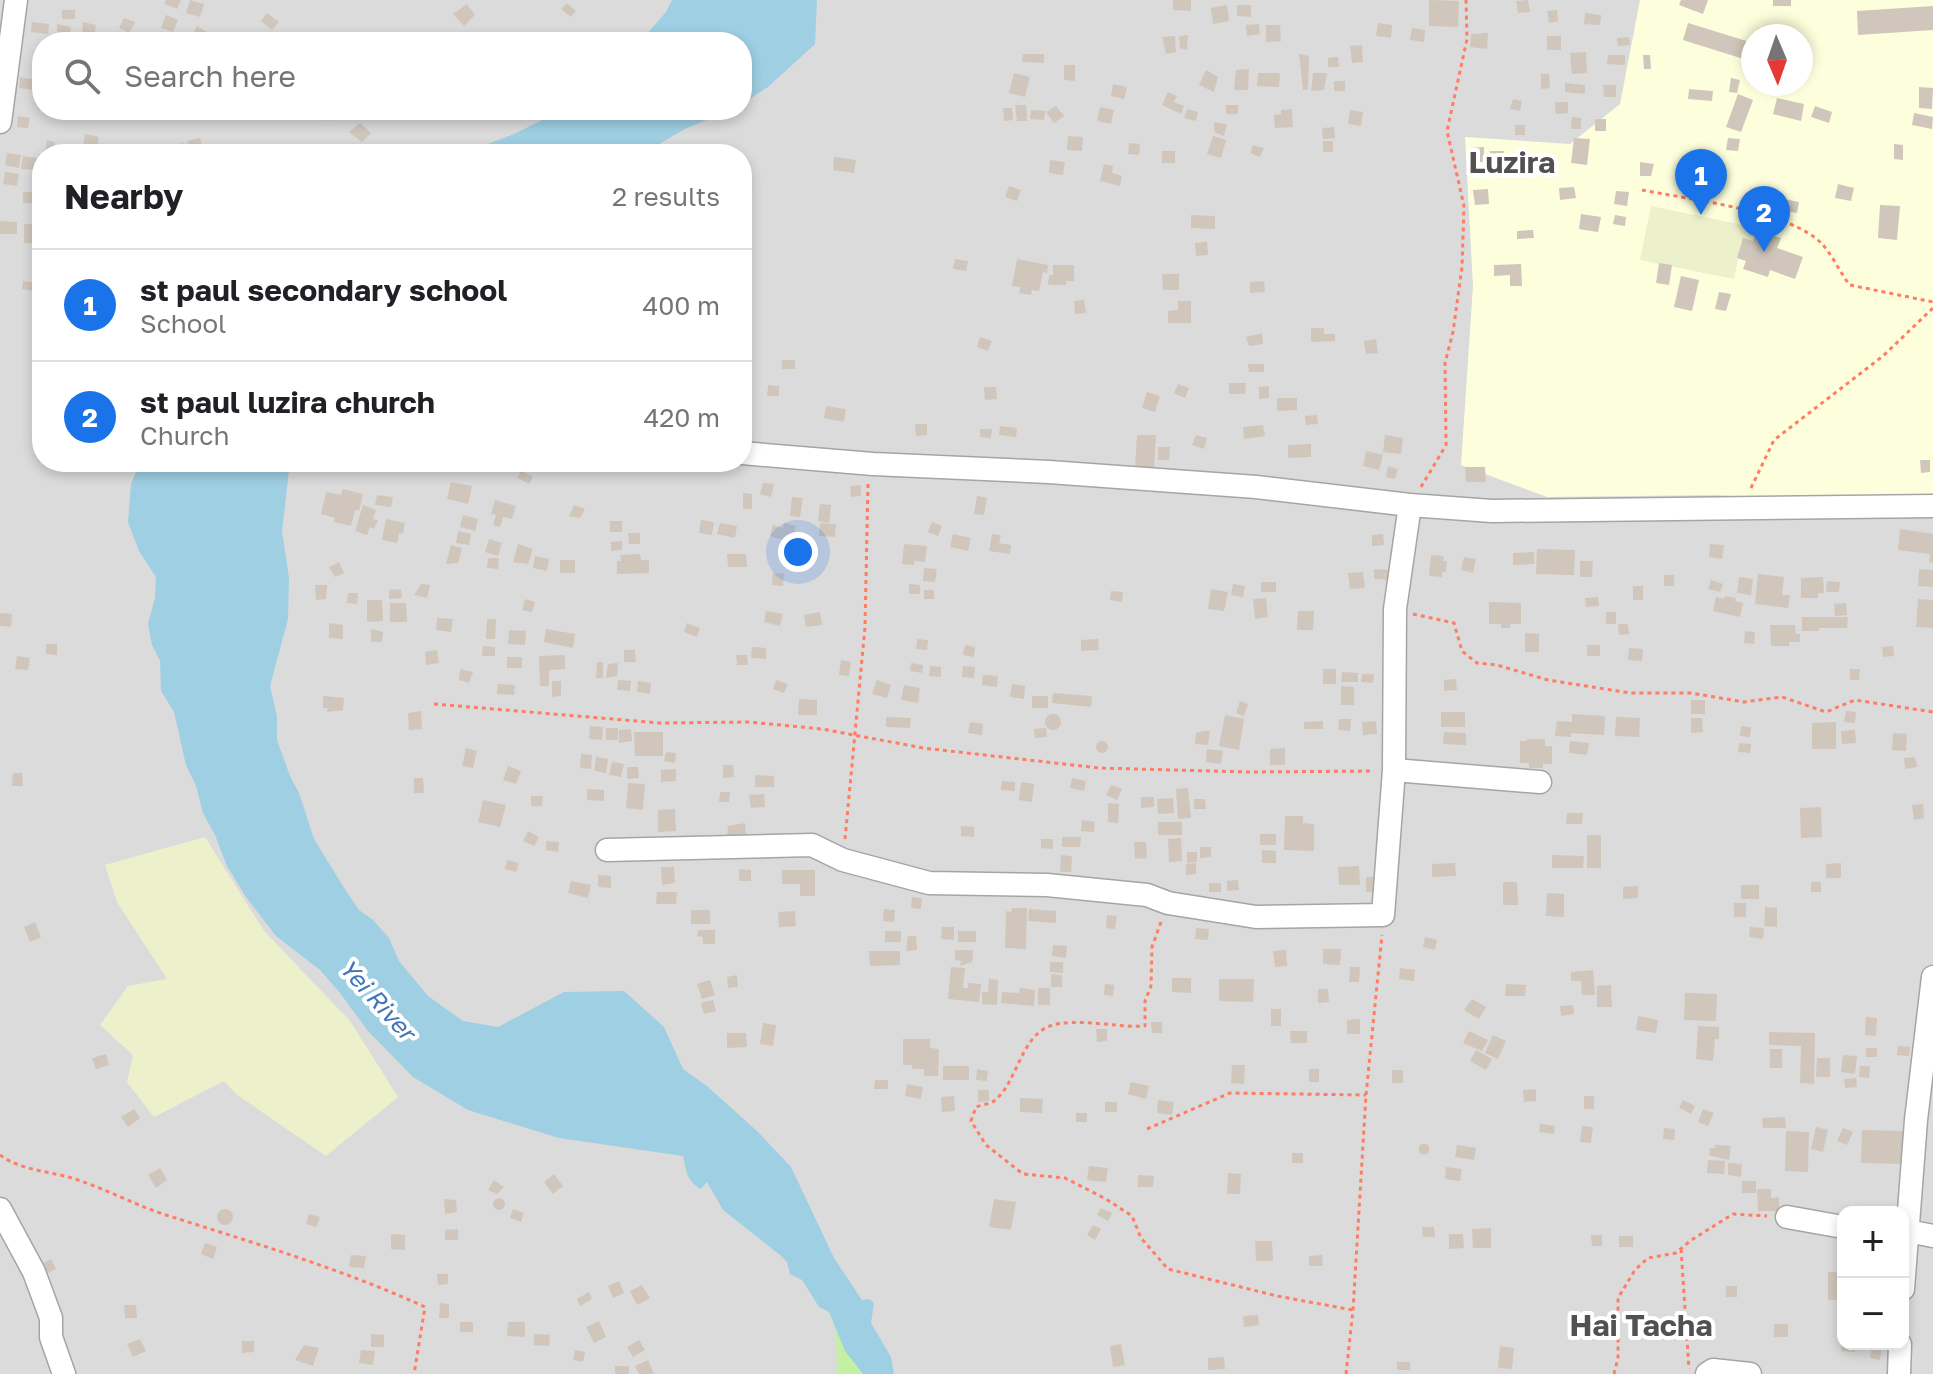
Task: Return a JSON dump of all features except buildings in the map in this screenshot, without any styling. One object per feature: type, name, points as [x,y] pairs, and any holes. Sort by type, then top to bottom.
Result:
[{"type":"street","points":[[0,122],[16,0]]},
{"type":"street","points":[[752,454],[1256,487],[1492,511],[1933,506]]},
{"type":"street","points":[[607,850],[812,845],[843,860],[929,883],[1047,885],[1147,895],[1168,903],[1256,917],[1383,915],[1394,770],[1395,609],[1410,505]]},
{"type":"street","points":[[1394,770],[1540,782]]},
{"type":"street","points":[[1908,1206],[1924,1120],[1933,977]]},
{"type":"street","points":[[0,1209],[38,1283],[51,1318],[51,1337],[64,1374]]},
{"type":"street","points":[[1787,1217],[1837,1226]]},
{"type":"street","points":[[1909,1231],[1933,1236]]},
{"type":"street","points":[[1899,1374],[1900,1350]]},
{"type":"street","points":[[1707,1374],[1713,1370],[1750,1374]]},
{"type":"path","points":[[1410,505],[1446,445],[1445,363],[1453,332],[1462,267],[1464,206],[1447,131],[1467,39],[1466,0]]},
{"type":"path","points":[[1642,190],[1776,218],[1802,228],[1823,245],[1850,285],[1933,302]]},
{"type":"path","points":[[1741,509],[1774,440],[1883,356],[1933,308]]},
{"type":"path","points":[[843,860],[865,627],[867,489],[873,464]]},
{"type":"path","points":[[1395,609],[1454,623],[1462,651],[1477,663],[1497,665],[1548,680],[1630,693],[1691,693],[1744,702],[1782,697],[1826,712],[1855,700],[1933,712]]},
{"type":"path","points":[[434,704],[660,723],[749,722],[822,729],[923,748],[1099,768],[1249,772],[1394,770]]},
{"type":"path","points":[[1168,903],[1152,947],[1151,986],[1145,1001],[1145,1026],[1052,1025],[1025,1050],[994,1101],[976,1107],[971,1121],[986,1145],[1023,1174],[1065,1178],[1132,1216],[1141,1238],[1168,1269],[1277,1296],[1353,1310]]},
{"type":"path","points":[[1346,1374],[1353,1310],[1366,1095],[1383,915]]},
{"type":"path","points":[[1147,1129],[1230,1093],[1366,1095]]},
{"type":"path","points":[[0,1155],[10,1163],[75,1179],[163,1214],[287,1253],[425,1307],[414,1374]]},
{"type":"path","points":[[1614,1374],[1618,1358],[1618,1298],[1635,1270],[1648,1258],[1676,1253],[1733,1214],[1787,1217]]},
{"type":"path","points":[[1681,1249],[1690,1374]]},
{"type":"shaded area","points":[[0,0],[1933,0],[1933,1374],[0,1374]]},
{"type":"shaded area","points":[[1640,0],[1933,0],[1933,502],[1837,503],[1716,495],[1547,497],[1461,465],[1473,286],[1465,137],[1570,144],[1620,104]]},
{"type":"shaded area","points":[[1651,206],[1768,230],[1765,244],[1742,240],[1734,279],[1640,260]]},
{"type":"shaded area","points":[[205,837],[264,931],[350,1021],[398,1097],[326,1156],[236,1094],[224,1081],[154,1117],[127,1082],[133,1055],[100,1025],[128,986],[167,979],[117,902],[105,865]]},
{"type":"green space","points":[[836,1329],[845,1351],[863,1374],[837,1374]]},
{"type":"water","points":[[672,0],[817,0],[815,44],[752,97],[752,32],[649,32]]},
{"type":"water","points":[[542,120],[706,120],[659,144],[488,144]]},
{"type":"water","name":"Yei River","points":[[136,472],[289,472],[282,531],[289,578],[288,619],[270,686],[277,717],[277,740],[314,839],[346,891],[359,910],[389,938],[399,961],[428,996],[463,1021],[498,1027],[564,992],[624,991],[664,1027],[683,1069],[758,1132],[791,1167],[834,1258],[862,1300],[869,1299],[874,1303],[871,1323],[891,1357],[894,1374],[863,1374],[845,1351],[829,1312],[819,1307],[802,1280],[790,1274],[787,1262],[780,1255],[723,1210],[707,1182],[701,1189],[693,1183],[683,1156],[559,1138],[468,1110],[413,1077],[368,1031],[320,970],[276,936],[227,866],[186,765],[174,712],[161,691],[160,661],[152,645],[148,624],[155,598],[156,577],[139,551],[128,522],[131,484]]},
{"type":"place","name":"st paul secondary school","points":[[1701,215]]},
{"type":"place","name":"st paul luzira church","points":[[1764,252]]},
{"type":"district","name":"Luzira","points":[[1512,163]]},
{"type":"district","name":"Hai Tacha","points":[[1641,1326]]}]
